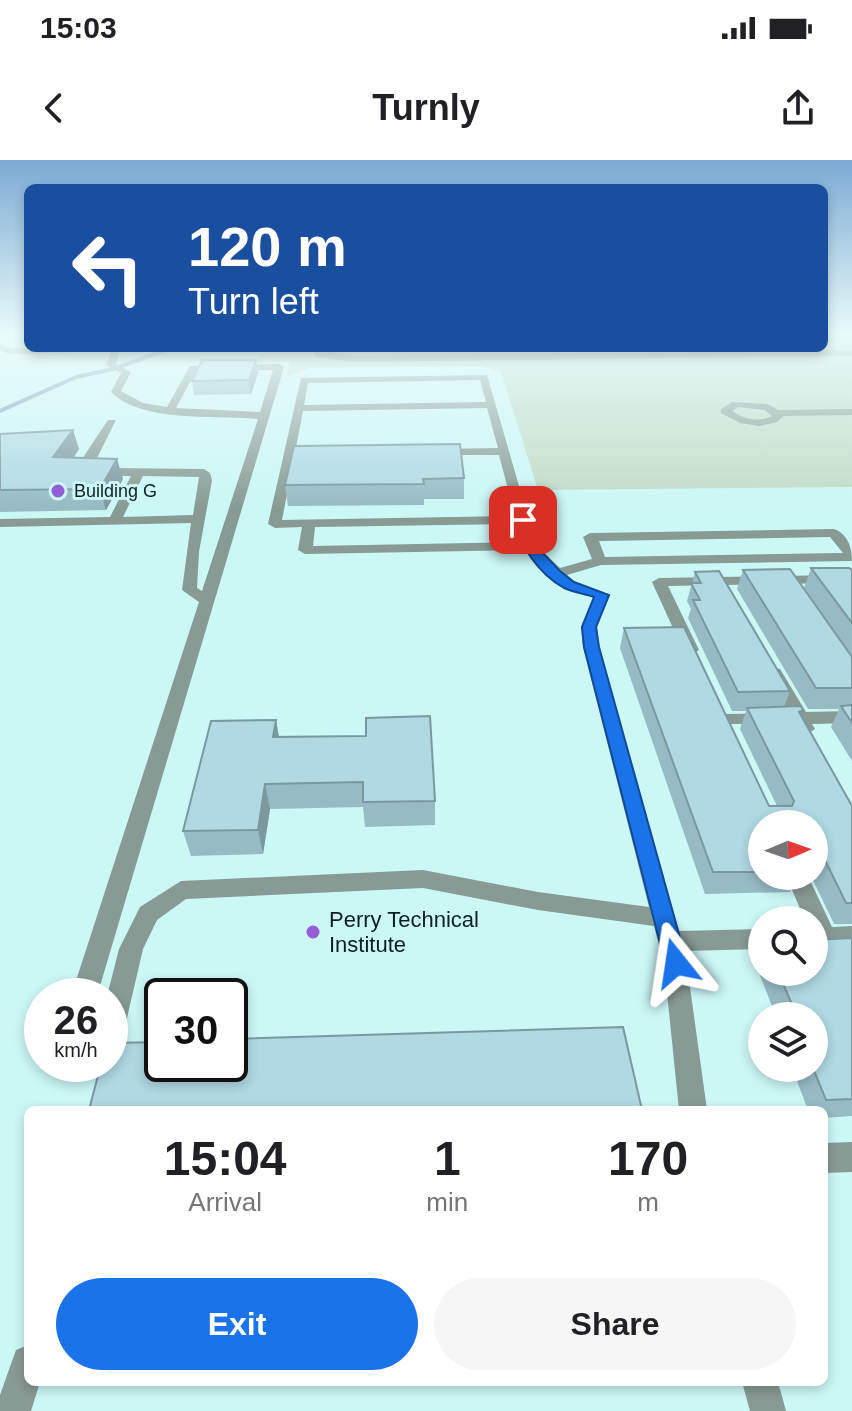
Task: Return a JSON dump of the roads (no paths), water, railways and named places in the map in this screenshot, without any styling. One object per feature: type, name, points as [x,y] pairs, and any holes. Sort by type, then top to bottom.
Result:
[{"type":"street","points":[[116,391],[121,399],[141,407],[229,411],[264,416]]},
{"type":"street","points":[[170,410],[180,391]]},
{"type":"street","points":[[90,978],[272,391]]},
{"type":"street","points":[[302,391],[275,524],[523,520]]},
{"type":"street","points":[[488,391],[529,546],[569,585],[602,595],[589,627],[591,647],[676,963],[693,1106]]},
{"type":"street","points":[[299,408],[492,405]]},
{"type":"street","points":[[778,413],[852,412]]},
{"type":"street","points":[[112,422],[94,442],[88,459],[90,464],[108,472],[204,473],[206,480],[189,590],[207,600]]},
{"type":"street","points":[[428,452],[505,451]]},
{"type":"street","points":[[289,454],[304,454]]},
{"type":"street","points":[[114,521],[140,471]]},
{"type":"street","points":[[0,523],[198,519]]},
{"type":"street","points":[[309,523],[305,550],[529,546]]},
{"type":"street","points":[[600,561],[590,537],[834,533],[852,556]]},
{"type":"street","points":[[555,574],[600,561],[852,556]]},
{"type":"street","points":[[698,664],[659,582],[725,588],[792,586],[845,579],[852,588]]},
{"type":"street","points":[[768,663],[815,744]]},
{"type":"street","points":[[723,719],[852,717]]},
{"type":"street","points":[[123,978],[131,949],[148,914],[181,890],[423,879],[667,930],[748,938]]},
{"type":"street","points":[[828,937],[852,936]]},
{"type":"street","points":[[828,1158],[852,1157]]},
{"type":"street","points":[[13,1411],[24,1375]]},
{"type":"street","points":[[761,1386],[768,1411]]},
{"type":"waterway","points":[[0,411],[44,391]]},
{"type":"place","name":"Building G","points":[[58,491]]},
{"type":"place","name":"Perry Technical Institute","points":[[313,932]]}]
